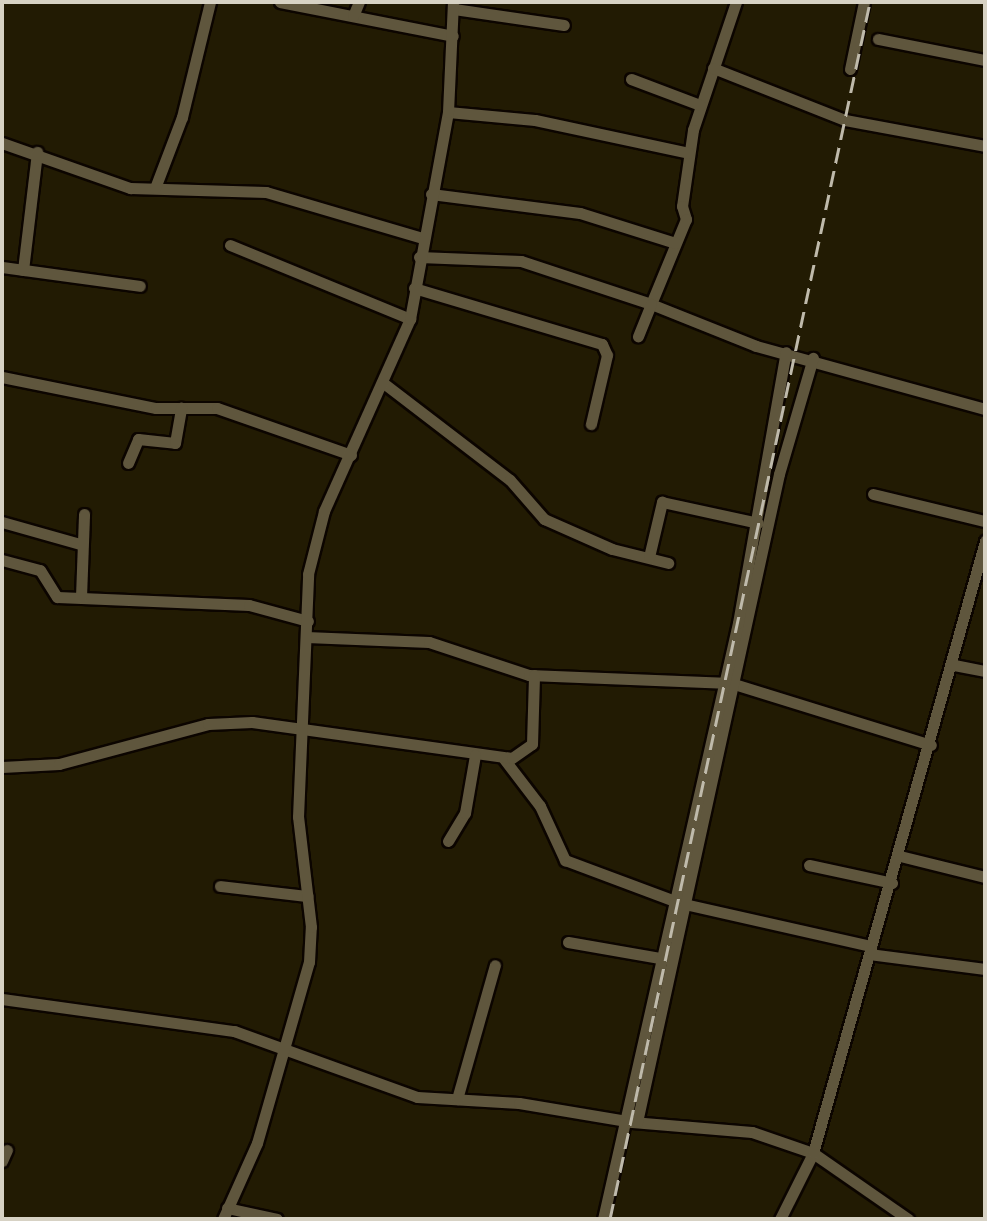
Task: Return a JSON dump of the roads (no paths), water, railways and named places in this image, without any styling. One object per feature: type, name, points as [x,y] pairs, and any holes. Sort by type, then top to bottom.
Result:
[{"type":"street","points":[[155,188],[182,117],[210,2]]},
{"type":"street","points":[[280,2],[453,36]]},
{"type":"street","points":[[353,16],[359,2]]},
{"type":"street","points":[[638,336],[686,219],[682,206],[689,153],[700,105],[736,2]]},
{"type":"street","points":[[850,69],[864,2]]},
{"type":"street","points":[[277,1219],[225,1214],[257,1143],[312,943],[298,817],[305,726],[308,574],[319,525],[386,385],[410,319],[422,238],[448,112],[453,5],[564,25]]},
{"type":"street","points":[[878,39],[985,60]]},
{"type":"street","points":[[713,68],[845,120],[985,146]]},
{"type":"street","points":[[631,79],[700,105]]},
{"type":"street","points":[[448,112],[535,120],[689,153]]},
{"type":"street","points":[[2,143],[37,152],[91,178],[155,188],[266,192],[422,238]]},
{"type":"street","points":[[23,270],[37,152]]},
{"type":"street","points":[[431,194],[580,213],[675,243]]},
{"type":"street","points":[[230,245],[410,319]]},
{"type":"street","points":[[419,257],[521,261],[786,352],[985,409]]},
{"type":"street","points":[[2,267],[140,286]]},
{"type":"street","points":[[414,288],[602,344],[607,355],[591,424]]},
{"type":"street","points":[[637,1122],[688,905],[786,352]]},
{"type":"street","points":[[603,1219],[622,1120],[673,901],[779,474],[813,358]]},
{"type":"street","points":[[2,377],[61,393],[181,408],[217,408],[281,426],[351,455]]},
{"type":"street","points":[[386,385],[510,480],[544,519],[612,549],[668,563]]},
{"type":"street","points":[[128,463],[133,441],[175,443],[181,408]]},
{"type":"street","points":[[873,494],[985,521]]},
{"type":"street","points":[[649,557],[659,503],[758,523]]},
{"type":"street","points":[[81,597],[80,544],[84,514]]},
{"type":"street","points":[[2,522],[80,544]]},
{"type":"street","points":[[780,1219],[813,1153],[982,570],[985,541]]},
{"type":"street","points":[[2,560],[40,570],[57,597],[249,605],[308,621]]},
{"type":"street","points":[[306,637],[429,642],[534,675],[729,683],[931,745]]},
{"type":"street","points":[[954,665],[985,671]]},
{"type":"street","points":[[2,767],[59,764],[208,724],[305,726],[504,759],[526,753],[532,744],[534,675]]},
{"type":"street","points":[[448,841],[465,813],[475,755]]},
{"type":"street","points":[[504,759],[540,806],[565,860],[688,905],[870,950],[985,969]]},
{"type":"street","points":[[900,856],[985,877]]},
{"type":"street","points":[[809,865],[892,883]]},
{"type":"street","points":[[220,886],[307,896]]},
{"type":"street","points":[[568,942],[660,958]]},
{"type":"street","points":[[457,1099],[495,965]]},
{"type":"street","points":[[2,999],[156,1016],[285,1045],[395,1092],[637,1122],[724,1127],[813,1153],[908,1219]]},
{"type":"railway","points":[[610,1219],[870,2]]}]
